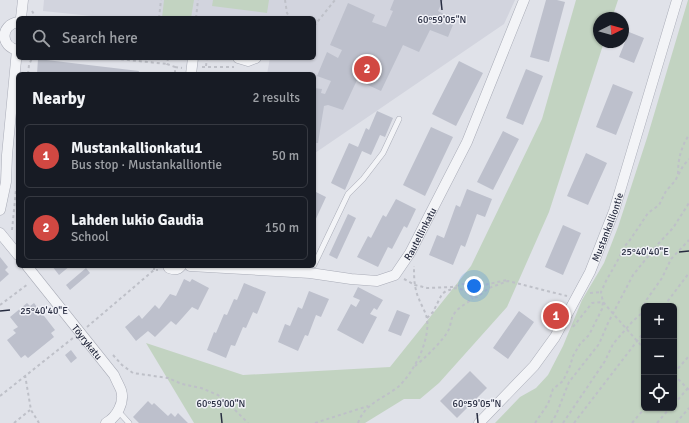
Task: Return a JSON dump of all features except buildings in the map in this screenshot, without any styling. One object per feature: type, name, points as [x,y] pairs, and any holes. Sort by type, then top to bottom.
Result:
[{"type":"street","points":[[21,16],[23,0]]},
{"type":"street","name":"Rautellinkatu","points":[[313,268],[351,279],[377,281],[395,275],[410,253],[467,142],[524,0]]},
{"type":"street","name":"Mustankalliontie","points":[[479,423],[534,366],[555,337],[590,272],[614,211],[677,0]]},
{"type":"street","points":[[16,22],[7,28],[2,35],[10,48],[16,50]]},
{"type":"street","points":[[0,210],[6,182],[7,154],[17,60]]},
{"type":"street","points":[[191,72],[193,60]]},
{"type":"street","points":[[0,175],[7,154]]},
{"type":"street","points":[[0,233],[16,253]]},
{"type":"street","name":"Töyrykatu","points":[[29,268],[114,375],[121,391],[121,402],[118,411]]},
{"type":"street","points":[[169,268],[174,270],[180,268]]},
{"type":"street","points":[[106,423],[118,411]]},
{"type":"lane","points":[[316,262],[348,194],[363,179],[383,153],[399,119]]},
{"type":"lane","points":[[118,411],[128,423]]},
{"type":"path","points":[[159,16],[161,0]]},
{"type":"path","points":[[196,16],[198,0]]},
{"type":"path","points":[[285,0],[289,16]]},
{"type":"path","points":[[316,24],[335,0]]},
{"type":"path","points":[[28,72],[31,60]]},
{"type":"path","points":[[128,60],[167,64],[175,68],[174,72]]},
{"type":"path","points":[[167,64],[168,60]]},
{"type":"path","points":[[206,66],[207,60]]},
{"type":"path","points":[[678,175],[679,156],[689,135]]},
{"type":"path","points":[[535,423],[548,404],[553,389],[563,381],[573,356],[580,344],[589,335],[602,309],[602,292],[606,281],[624,247],[648,213],[659,205],[666,191],[675,181],[689,159]]},
{"type":"path","points":[[12,230],[16,184]]},
{"type":"path","points":[[551,423],[570,382],[599,344],[633,275],[673,228],[689,203]]},
{"type":"path","points":[[563,423],[605,360],[613,344],[642,313],[645,302],[662,278],[670,258],[689,240]]},
{"type":"path","points":[[315,423],[370,405],[398,387],[414,367],[424,345],[427,318],[418,297],[415,285],[414,260],[410,253]]},
{"type":"path","points":[[666,303],[689,273]]},
{"type":"path","points":[[399,277],[415,285],[427,288],[452,287],[463,284],[484,285],[504,280],[567,296]]},
{"type":"path","points":[[414,367],[422,361],[445,337],[450,328],[454,314],[460,306],[467,304],[473,298],[477,297],[489,288],[508,281]]},
{"type":"path","points":[[0,305],[28,284]]},
{"type":"path","points":[[427,318],[433,312],[442,294],[446,290],[456,288],[464,290],[473,298]]},
{"type":"path","points":[[603,302],[641,345]]},
{"type":"path","points":[[570,331],[592,303],[603,302]]},
{"type":"path","points":[[88,326],[93,332]]},
{"type":"path","points":[[574,423],[641,336]]},
{"type":"path","points":[[112,354],[122,365],[133,373],[168,378],[218,395],[234,408],[248,423]]},
{"type":"path","points":[[677,370],[689,356]]},
{"type":"path","points":[[25,375],[31,410],[39,423]]},
{"type":"path","points":[[675,375],[688,388],[677,401]]},
{"type":"path","points":[[358,423],[370,405]]},
{"type":"path","points":[[676,423],[689,408]]},
{"type":"path","points":[[14,423],[31,410]]},
{"type":"path","points":[[632,423],[642,411]]},
{"type":"path","points":[[657,423],[667,411]]},
{"type":"shaded area","points":[[44,0],[515,0],[504,24],[316,152],[316,72],[267,72],[270,60],[316,60],[316,16],[92,16],[43,11]]},
{"type":"green space","points":[[164,0],[194,0],[191,16],[162,16]]},
{"type":"green space","points":[[213,0],[269,0],[267,13],[212,6]]},
{"type":"green space","points":[[576,0],[618,0],[614,12],[593,12],[593,48],[602,48],[549,212],[507,307],[439,383],[420,399],[404,399],[365,423],[194,423],[146,343],[243,375],[390,367],[471,266],[542,119]]},
{"type":"green space","points":[[689,0],[689,423],[495,423],[520,397],[536,388],[548,375],[563,346],[582,300],[604,263],[618,227]]},
{"type":"place","name":"Lahden lukio Gaudia","points":[[367,69]]},
{"type":"place","name":"Mustankallionkatu1","points":[[556,316]]}]
